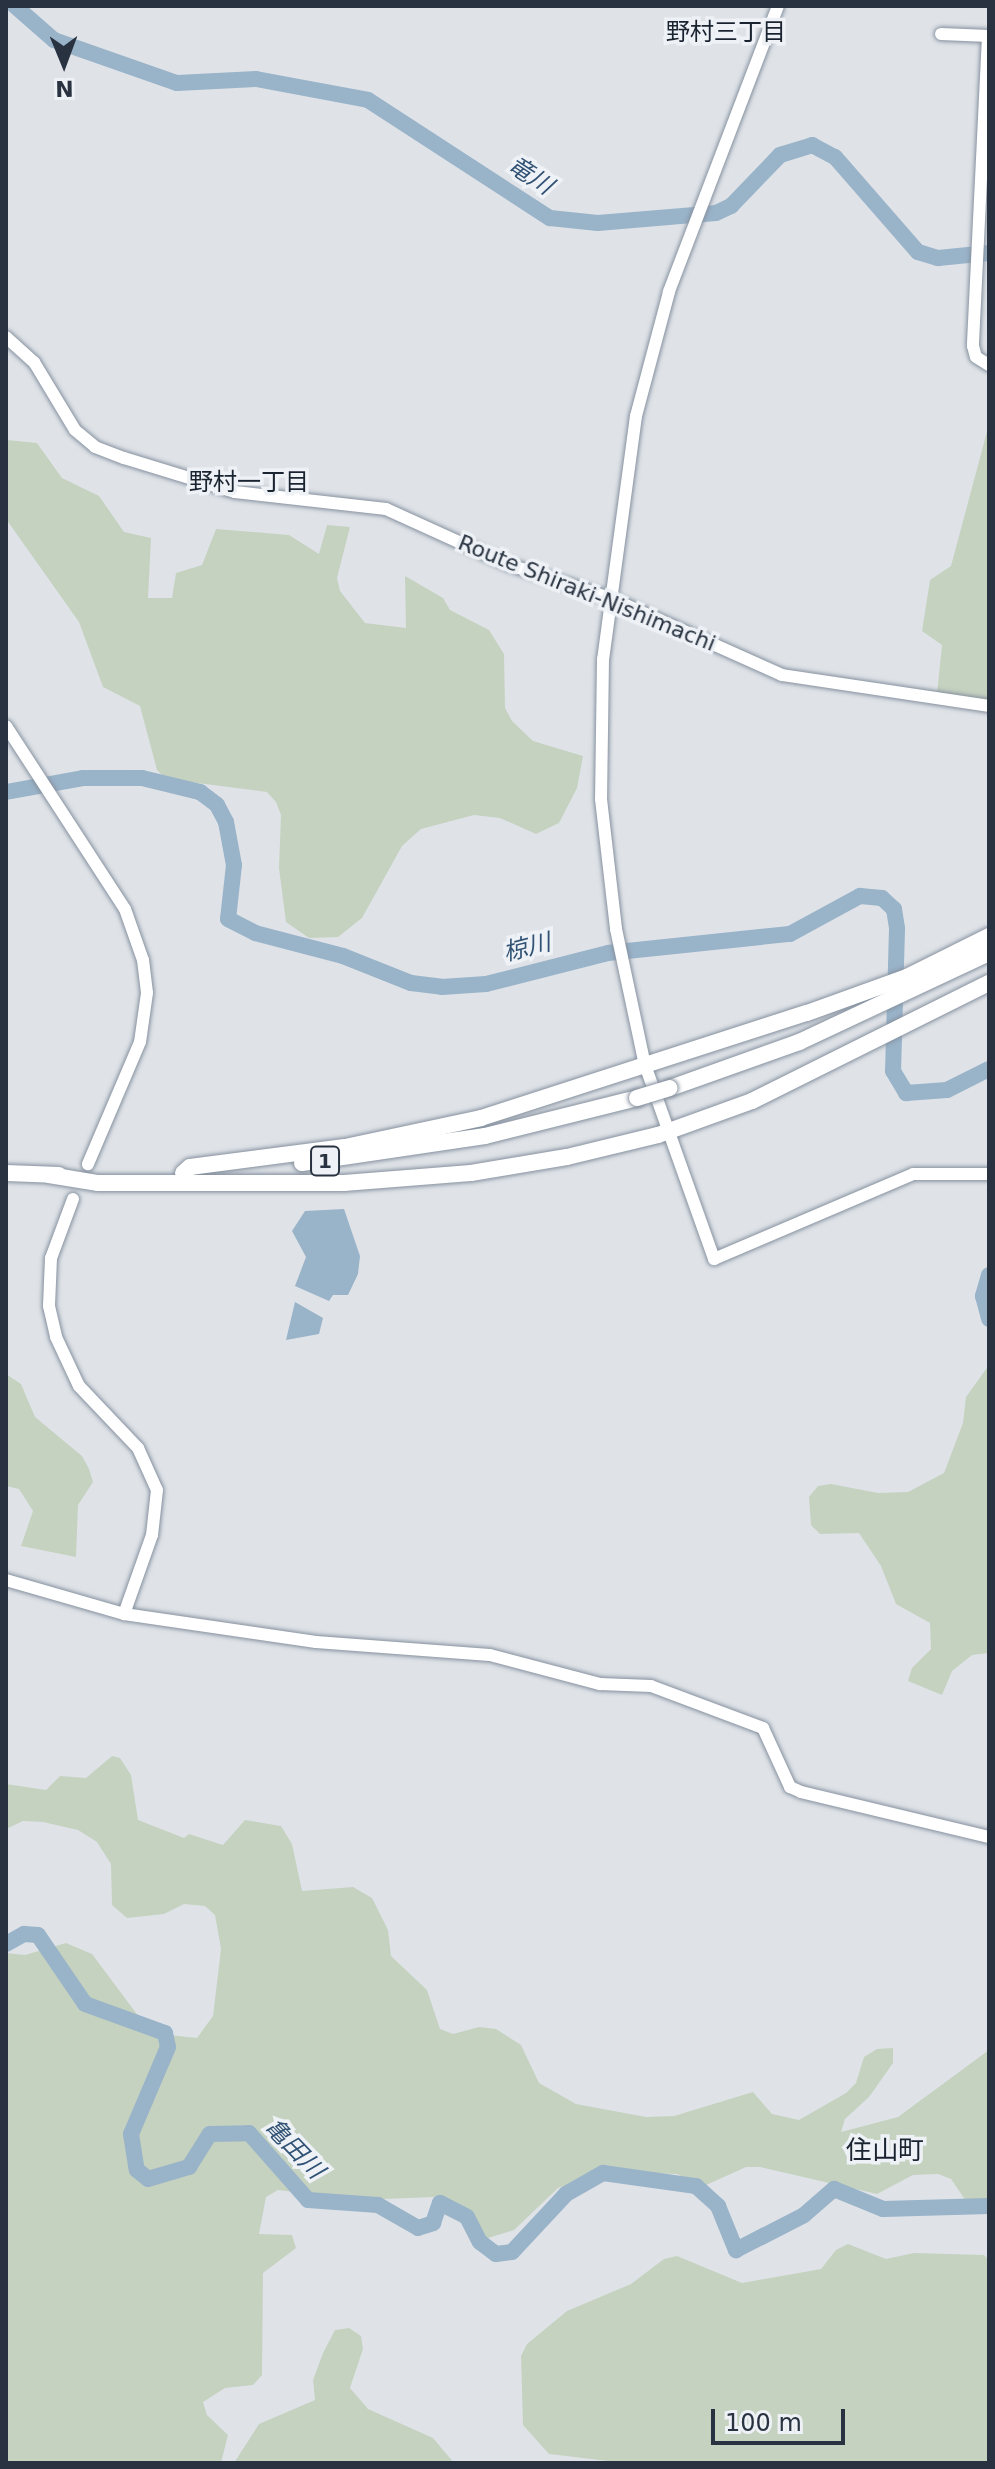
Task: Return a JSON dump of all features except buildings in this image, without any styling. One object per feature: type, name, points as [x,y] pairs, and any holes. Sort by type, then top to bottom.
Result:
[{"type":"highway","points":[[645,1065],[907,977],[989,936]]},
{"type":"highway","name":"1","points":[[6,1173],[183,1173],[337,1160],[442,1144],[670,1088],[816,1035],[989,953]]},
{"type":"highway","points":[[667,1132],[752,1101],[847,1057],[989,983]]},
{"type":"highway","name":"1","points":[[183,1173],[190,1167],[428,1132],[645,1065]]},
{"type":"highway","name":"1","points":[[49,1175],[98,1183],[344,1183],[471,1173],[597,1151],[667,1132]]},
{"type":"street","points":[[778,6],[690,232],[642,389],[610,598],[600,760],[616,929],[645,1065],[714,1259],[913,1174],[989,1174]]},
{"type":"street","points":[[941,34],[988,36],[973,346],[976,357],[989,365]]},
{"type":"street","name":"Route Shiraki-Nishimachi","points":[[6,337],[34,362],[75,430],[95,447],[235,492],[386,509],[507,564],[610,598],[782,675],[989,706]]},
{"type":"street","points":[[6,726],[38,769],[129,917],[146,981],[140,1042],[88,1164]]},
{"type":"street","points":[[73,1199],[51,1258],[49,1306],[56,1337],[79,1386],[138,1448],[157,1490],[152,1535],[124,1614]]},
{"type":"street","points":[[6,1580],[124,1614],[316,1642],[490,1655],[600,1684],[651,1686],[763,1728],[790,1787],[801,1792],[989,1837]]},
{"type":"green space","points":[[989,424],[989,702],[937,694],[942,645],[922,631],[930,580],[951,566]]},
{"type":"green space","points":[[7,440],[37,443],[62,478],[99,496],[124,532],[151,538],[148,598],[172,598],[176,573],[202,565],[216,529],[289,535],[319,554],[327,525],[350,527],[337,578],[340,591],[365,623],[406,628],[405,576],[443,598],[450,610],[489,630],[504,654],[505,708],[512,721],[533,741],[583,756],[577,788],[559,823],[536,834],[500,818],[474,815],[421,829],[402,846],[362,918],[338,937],[309,938],[286,922],[279,868],[281,815],[276,802],[267,792],[166,779],[157,770],[140,706],[103,687],[79,622],[6,519]]},
{"type":"green space","points":[[989,1365],[989,1653],[972,1655],[952,1671],[942,1695],[908,1681],[912,1668],[931,1649],[930,1623],[896,1604],[881,1566],[859,1533],[820,1534],[811,1525],[809,1497],[818,1486],[831,1484],[878,1493],[908,1492],[944,1473],[963,1423],[966,1397]]},
{"type":"green space","points":[[6,1374],[21,1384],[35,1417],[82,1456],[89,1469],[93,1482],[78,1505],[76,1557],[21,1546],[33,1511],[19,1489],[6,1486]]},
{"type":"green space","points":[[112,1756],[120,1758],[131,1775],[138,1820],[184,1838],[189,1834],[223,1845],[245,1820],[281,1826],[292,1844],[302,1891],[353,1887],[372,1898],[388,1930],[391,1956],[427,1990],[440,2029],[453,2034],[479,2027],[496,2029],[521,2045],[539,2083],[576,2104],[646,2117],[674,2116],[753,2092],[772,2114],[799,2120],[846,2093],[856,2083],[864,2057],[877,2049],[893,2048],[893,2063],[869,2097],[845,2119],[841,2132],[898,2117],[989,2050],[989,2201],[966,2201],[951,2179],[938,2174],[913,2175],[877,2194],[760,2167],[746,2167],[704,2186],[677,2174],[608,2172],[558,2188],[514,2230],[488,2238],[475,2235],[435,2197],[357,2200],[278,2190],[266,2197],[259,2234],[292,2235],[296,2248],[263,2273],[262,2375],[253,2385],[225,2388],[203,2402],[207,2415],[228,2435],[221,2463],[6,2463],[6,1953],[25,1955],[66,1943],[92,1954],[151,2033],[197,2038],[213,2016],[221,1949],[215,1915],[205,1906],[184,1904],[164,1914],[127,1918],[112,1905],[111,1864],[97,1842],[78,1830],[43,1822],[23,1821],[6,1829],[6,1784],[46,1790],[60,1776],[86,1778]]},
{"type":"green space","points":[[848,2244],[886,2259],[914,2253],[984,2255],[989,2260],[989,2463],[625,2463],[549,2454],[523,2425],[521,2356],[527,2344],[567,2311],[631,2284],[664,2259],[677,2256],[742,2283],[821,2269],[836,2250]]},
{"type":"green space","points":[[349,2328],[361,2336],[363,2349],[350,2388],[368,2409],[433,2438],[454,2463],[234,2463],[259,2424],[315,2400],[313,2380],[323,2353],[335,2330]]},
{"type":"water","points":[[344,1209],[360,1256],[358,1274],[348,1295],[333,1295],[329,1301],[295,1286],[306,1257],[292,1231],[305,1211]]},
{"type":"water","points":[[295,1302],[323,1318],[319,1334],[286,1340]]},
{"type":"waterway","name":"竜川","points":[[15,6],[54,40],[177,83],[256,79],[368,100],[550,218],[598,223],[716,213],[731,206],[780,155],[812,145],[835,157],[918,252],[938,258],[989,253]]},
{"type":"waterway","name":"椋川","points":[[6,792],[83,778],[142,778],[200,792],[217,805],[226,822],[234,865],[228,919],[255,933],[343,956],[411,983],[442,987],[486,984],[608,953],[790,934],[860,896],[882,898],[894,909],[897,929],[893,1071],[906,1093],[947,1090],[989,1069]]},
{"type":"waterway","name":"椋川","points":[[989,1275],[983,1296],[989,1319]]},
{"type":"waterway","name":"亀田川","points":[[6,1944],[24,1934],[38,1935],[85,2004],[165,2033],[168,2047],[131,2134],[137,2170],[148,2179],[189,2167],[210,2134],[249,2133],[308,2200],[378,2205],[418,2228],[433,2223],[440,2203],[467,2217],[480,2242],[496,2254],[512,2252],[566,2194],[603,2173],[696,2186],[718,2206],[736,2250],[804,2215],[834,2189],[883,2209],[989,2206]]},
{"type":"district","name":"野村三丁目","points":[[726,33]]},
{"type":"district","name":"野村一丁目","points":[[249,483]]},
{"type":"district","name":"住山町","points":[[885,2151]]}]
